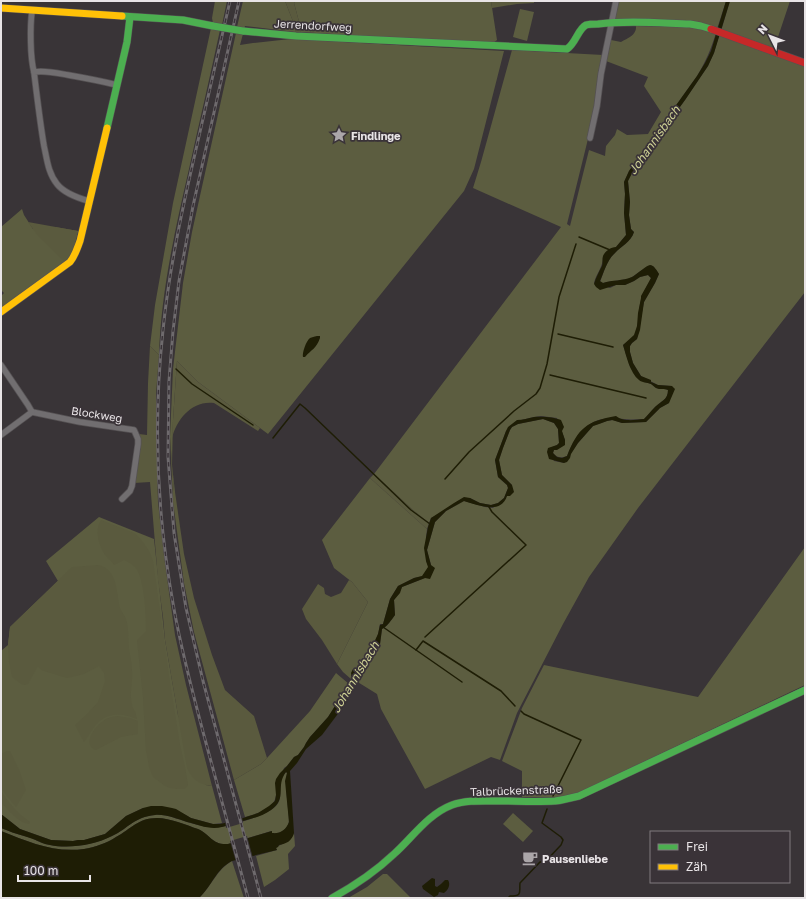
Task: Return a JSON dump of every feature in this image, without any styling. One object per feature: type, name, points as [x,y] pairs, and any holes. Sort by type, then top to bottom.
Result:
[{"type":"street","points":[[590,138],[616,1]]},
{"type":"street","name":"Jerrendorfweg","points":[[1,8],[183,20],[243,31],[296,36],[567,49],[575,41],[581,29],[586,25],[612,22],[690,24],[711,29],[805,63]]},
{"type":"street","points":[[32,11],[31,37],[33,66],[42,131],[50,173],[56,184],[62,189],[69,194],[89,201]]},
{"type":"street","points":[[1,312],[70,262],[77,251],[127,42],[130,17]]},
{"type":"street","points":[[34,72],[42,71],[55,73],[117,85]]},
{"type":"street","points":[[1,365],[32,412],[1,435]]},
{"type":"street","name":"Blockweg","points":[[32,412],[80,422],[134,430],[138,439],[138,444],[132,486],[130,491],[122,499]]},
{"type":"street","name":"Talbrückenstraße","points":[[332,898],[364,880],[377,870],[428,822],[448,807],[475,801],[554,801],[579,796],[805,690]]},
{"type":"green space","points":[[215,1],[227,1],[222,25],[213,23],[212,18]]},
{"type":"green space","points":[[243,1],[285,1],[296,29],[295,32],[245,26],[244,29],[237,27]]},
{"type":"green space","points":[[285,1],[295,1],[294,3],[301,29],[300,32],[295,32],[296,29]]},
{"type":"green space","points":[[295,1],[491,1],[497,40],[493,43],[494,44],[300,32],[301,29],[294,3]]},
{"type":"green space","points":[[491,1],[534,1],[534,3],[492,8]]},
{"type":"green space","points":[[618,1],[726,1],[717,29],[615,20]]},
{"type":"green space","points":[[730,1],[790,1],[774,49],[721,31]]},
{"type":"green space","points":[[520,9],[534,12],[527,41],[513,37]]},
{"type":"green space","points":[[636,26],[691,27],[716,33],[708,55],[697,76],[629,171],[624,182],[626,235],[616,247],[603,257],[602,264],[594,283],[610,288],[616,285],[625,285],[640,277],[648,275],[651,278],[641,300],[638,324],[635,334],[623,345],[630,367],[645,382],[656,388],[668,390],[667,396],[644,419],[606,418],[591,424],[579,434],[567,456],[563,457],[558,457],[553,453],[554,449],[565,440],[557,418],[541,416],[521,420],[506,431],[495,460],[498,477],[507,485],[508,488],[504,498],[498,503],[491,505],[480,503],[470,498],[431,518],[429,523],[374,474],[561,227],[473,188],[512,50],[603,55],[587,143],[567,224],[570,226],[589,150],[605,156],[606,146],[615,135],[617,129],[627,135],[648,134],[661,112],[644,86],[648,77],[606,61],[611,40],[621,42],[632,36],[635,32]]},
{"type":"green space","points":[[211,28],[220,30],[170,261],[160,331],[159,355],[150,346],[155,305],[173,203]]},
{"type":"green space","points":[[236,33],[243,34],[240,45],[290,39],[504,51],[474,169],[464,191],[268,434],[198,382],[177,361],[172,465],[170,437],[173,369],[183,283],[192,232]]},
{"type":"green space","points":[[720,33],[805,66],[805,292],[638,508],[589,577],[517,713],[500,760],[491,757],[425,789],[381,709],[377,694],[356,681],[371,654],[380,644],[382,629],[388,625],[395,615],[394,600],[402,587],[425,578],[431,565],[427,550],[435,522],[446,511],[464,501],[493,508],[507,496],[512,485],[502,475],[499,460],[512,427],[518,424],[543,419],[554,423],[558,429],[559,443],[548,449],[554,461],[564,463],[578,443],[593,426],[613,420],[622,423],[646,422],[660,408],[669,403],[672,386],[658,385],[641,376],[633,363],[630,352],[630,346],[637,339],[644,302],[659,274],[653,266],[642,270],[628,279],[603,283],[600,282],[606,266],[612,256],[628,241],[634,232],[631,229],[629,215],[630,202],[628,181],[632,173],[708,66]]},
{"type":"green space","points":[[22,209],[33,229],[55,227],[78,231],[74,249],[70,258],[2,308],[1,296],[4,293],[1,290],[1,227]]},
{"type":"green space","points":[[28,222],[78,231],[72,254],[65,262],[38,236]]},
{"type":"green space","points":[[150,346],[159,355],[156,394],[158,502],[175,635],[186,685],[212,786],[196,781],[191,776],[187,768],[165,640],[158,580],[150,482],[134,483],[141,445],[139,434],[147,435]]},
{"type":"green space","points":[[177,361],[198,382],[260,428],[258,431],[214,403],[206,403],[193,407],[182,417],[174,431],[172,438]]},
{"type":"green space","points":[[170,437],[174,491],[184,554],[194,598],[225,690],[254,716],[267,758],[261,764],[234,780],[194,632],[184,583],[173,502]]},
{"type":"green space","points":[[172,466],[175,492],[174,492]]},
{"type":"green space","points":[[374,474],[429,523],[427,529],[370,478]]},
{"type":"green space","points":[[370,478],[427,529],[426,561],[429,567],[423,576],[414,578],[398,586],[390,599],[383,624],[380,624],[376,640],[351,675],[351,679],[337,664],[368,602],[352,582],[334,568],[322,540]]},
{"type":"green space","points":[[99,517],[154,539],[165,640],[178,715],[206,785],[212,786],[222,823],[213,824],[191,818],[184,814],[143,808],[126,816],[105,834],[84,840],[73,841],[51,840],[20,829],[1,814],[1,651],[8,645],[10,627],[58,581],[46,561]]},
{"type":"green space","points":[[101,520],[134,533],[146,546],[153,561],[170,683],[188,785],[185,789],[170,788],[165,786],[153,777],[149,767],[146,751],[143,697],[137,640],[146,631],[143,588],[138,572],[134,566],[124,560],[114,565],[105,555],[98,538],[98,529]]},
{"type":"green space","points":[[805,547],[805,685],[576,794],[565,797],[522,797],[522,771],[502,761],[522,708],[544,665],[698,697]]},
{"type":"green space","points":[[98,565],[105,567],[113,576],[117,588],[120,608],[128,626],[132,668],[131,700],[137,719],[120,714],[104,718],[99,721],[84,742],[75,725],[98,702],[105,681],[104,673],[99,666],[84,674],[67,678],[41,670],[38,666],[28,684],[25,685],[21,684],[12,677],[8,645],[10,627],[72,567]]},
{"type":"green space","points":[[349,580],[368,602],[337,664],[322,640],[306,619],[302,609],[318,584],[324,588],[325,594],[331,597],[341,593]]},
{"type":"green space","points":[[336,673],[349,684],[328,717],[310,737],[298,755],[294,757],[284,768],[275,800],[272,804],[264,810],[245,817],[234,780],[261,764],[267,758],[310,711]]},
{"type":"green space","points":[[117,716],[138,721],[138,734],[121,737],[96,750],[92,748],[90,744],[91,736],[99,724],[111,717]]},
{"type":"green space","points":[[10,751],[20,772],[26,790],[16,807],[1,787],[1,754]]},
{"type":"green space","points":[[286,772],[289,819],[287,827],[279,832],[272,833],[271,831],[228,844],[218,843],[198,829],[173,820],[162,818],[150,818],[135,824],[109,841],[97,846],[73,850],[41,846],[1,831],[1,828],[45,844],[65,847],[97,842],[118,833],[137,820],[155,815],[167,816],[205,826],[225,826],[259,816],[275,807],[280,800],[280,784],[282,777]]},
{"type":"green space","points":[[1,791],[14,808],[30,822],[29,824],[17,819],[1,803]]},
{"type":"green space","points":[[513,813],[533,831],[523,842],[503,824]]},
{"type":"green space","points":[[294,833],[295,846],[288,854],[289,869],[264,887],[256,856],[277,850],[276,848],[289,840]]},
{"type":"green space","points":[[232,861],[244,898],[199,898],[218,873]]},
{"type":"green space","points":[[383,874],[387,874],[411,898],[348,898],[367,887]]},
{"type":"water","name":"Johannisbach","points":[[726,1],[730,1],[714,53],[708,66],[632,173],[628,181],[630,202],[629,215],[631,229],[634,232],[628,241],[612,256],[600,281],[603,283],[629,278],[650,265],[654,267],[659,274],[644,302],[640,330],[637,339],[630,346],[630,352],[633,363],[641,376],[658,385],[672,386],[675,389],[669,403],[660,408],[646,422],[622,423],[612,420],[593,426],[578,443],[567,462],[564,463],[549,459],[547,452],[548,448],[559,443],[558,429],[554,423],[543,419],[518,424],[512,427],[499,460],[502,475],[512,485],[514,492],[510,496],[507,496],[504,502],[500,505],[494,507],[482,506],[464,501],[446,511],[435,522],[427,550],[431,565],[435,568],[430,579],[425,578],[402,587],[400,593],[394,600],[395,615],[388,625],[382,629],[380,644],[371,654],[346,703],[322,735],[306,749],[290,771],[294,833],[288,842],[279,845],[276,848],[277,850],[232,861],[227,864],[222,868],[199,898],[1,898],[1,831],[41,846],[73,850],[84,849],[105,843],[135,824],[150,818],[173,820],[198,829],[218,843],[223,844],[228,844],[272,831],[272,833],[278,833],[282,831],[289,822],[285,781],[286,772],[281,782],[279,801],[271,810],[257,817],[218,828],[207,827],[167,816],[155,815],[137,820],[118,833],[98,842],[65,847],[45,844],[1,828],[1,814],[20,829],[51,840],[73,841],[84,840],[105,834],[126,816],[151,806],[162,806],[176,809],[191,818],[213,824],[234,821],[258,813],[275,801],[276,779],[294,757],[298,755],[310,737],[328,717],[349,684],[353,669],[360,666],[370,651],[378,634],[380,625],[383,624],[390,599],[398,586],[414,578],[422,576],[428,567],[424,548],[431,518],[464,497],[480,503],[491,505],[498,503],[504,498],[508,488],[507,485],[498,477],[495,460],[508,427],[517,420],[534,417],[548,417],[561,420],[564,427],[562,431],[565,445],[557,450],[554,450],[553,453],[557,457],[562,458],[567,456],[571,446],[580,432],[591,423],[616,416],[626,420],[644,419],[667,396],[668,390],[656,388],[651,384],[640,381],[636,377],[629,364],[623,345],[634,335],[637,326],[641,296],[651,278],[648,275],[640,277],[625,285],[616,285],[600,290],[594,284],[602,266],[604,254],[610,249],[616,247],[626,235],[624,182],[629,171],[705,63],[711,51]]},
{"type":"water","points":[[320,336],[320,338],[314,349],[303,357],[305,347],[309,340]]},
{"type":"water","points":[[432,878],[435,879],[435,886],[437,887],[445,880],[448,880],[449,887],[444,893],[439,892],[438,895],[434,897],[423,889],[422,886]]},
{"type":"pier","points":[[242,817],[243,823],[226,828],[225,821]]},
{"type":"pier","points":[[247,836],[253,858],[236,862],[230,841]]},
{"type":"waterway","points":[[579,237],[610,250]]},
{"type":"waterway","points":[[445,479],[469,452],[514,411],[536,394],[540,388],[547,364],[559,297],[576,244]]},
{"type":"waterway","points":[[558,334],[613,347]]},
{"type":"waterway","points":[[176,369],[192,384],[253,425]]},
{"type":"waterway","points":[[550,375],[646,398]]},
{"type":"waterway","points":[[273,438],[300,404],[411,510],[430,524]]},
{"type":"waterway","points":[[425,637],[526,545],[492,512],[489,507]]},
{"type":"waterway","points":[[383,627],[462,682]]},
{"type":"waterway","points":[[416,650],[423,641],[501,691],[515,706]]},
{"type":"waterway","points":[[521,711],[524,714],[581,740],[553,796]]},
{"type":"waterway","points":[[508,898],[519,894],[520,883],[540,862],[544,863],[561,845],[563,840],[561,837],[542,823],[547,809]]},
{"type":"railway","points":[[230,1],[189,179],[172,265],[160,365],[158,399],[158,470],[160,505],[168,574],[177,626],[184,659],[248,898]]},
{"type":"railway","points":[[239,1],[193,206],[179,281],[169,381],[168,457],[174,533],[186,608],[203,681],[261,898]]},
{"type":"traffic: fast","points":[[122,16],[183,20],[213,26]]},
{"type":"traffic: fast","points":[[107,128],[127,42],[130,17]]},
{"type":"traffic: fast","points":[[243,31],[296,36],[567,49],[573,43],[583,27],[589,24],[621,22],[690,24],[711,29]]},
{"type":"traffic: fast","points":[[213,26],[243,31]]},
{"type":"traffic: fast","points":[[332,898],[372,873],[401,848],[435,814],[452,805],[474,801],[555,801],[579,796],[805,690]]},
{"type":"traffic: slow","points":[[1,8],[122,16]]},
{"type":"traffic: slow","points":[[1,312],[70,262],[76,252],[80,241],[107,128]]},
{"type":"traffic: jam","points":[[711,29],[805,63]]},
{"type":"place","name":"Findlinge","points":[[339,135]]},
{"type":"place","name":"Pausenliebe","points":[[530,858]]}]
